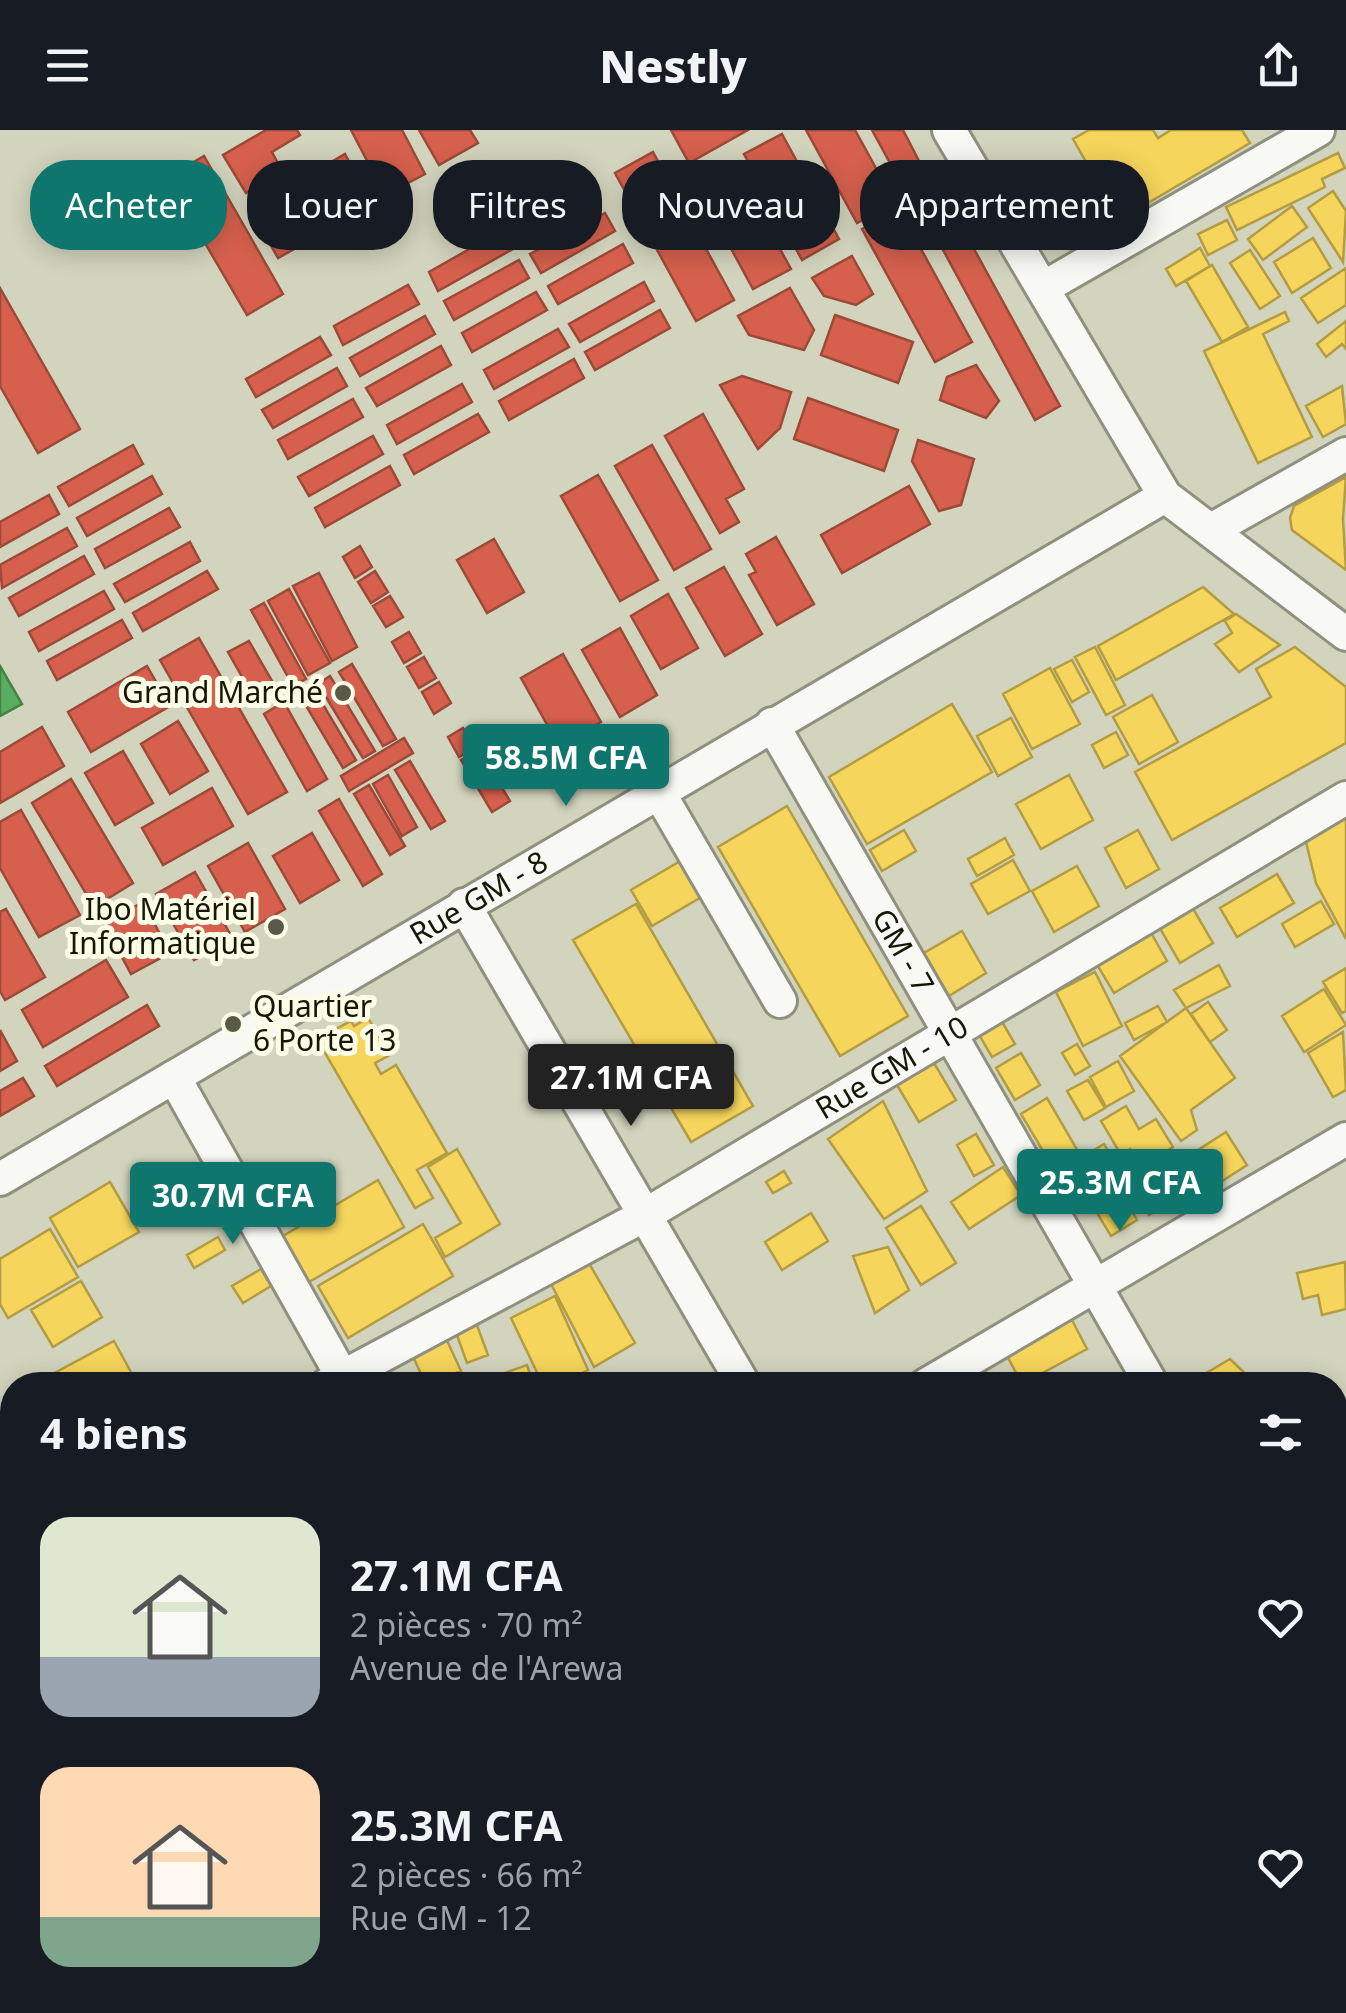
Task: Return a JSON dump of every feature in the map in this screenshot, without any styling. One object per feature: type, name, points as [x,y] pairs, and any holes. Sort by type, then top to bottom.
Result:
[{"type":"street","points":[[949,130],[1165,496],[1346,634]]},
{"type":"street","points":[[1042,288],[1318,130]]},
{"type":"street","points":[[1210,530],[1346,454]]},
{"type":"street","name":"Rue GM - 8","points":[[0,1179],[1165,496]]},
{"type":"street","name":"GM - 7","points":[[772,724],[1145,1372]]},
{"type":"street","points":[[658,791],[780,1001]]},
{"type":"street","name":"Rue GM - 10","points":[[356,1372],[645,1216],[1346,798]]},
{"type":"street","points":[[464,905],[736,1372]]},
{"type":"street","points":[[174,1077],[333,1372]]},
{"type":"street","points":[[948,1372],[1346,1139]]},
{"type":"building: Logements","points":[[1089,130],[1153,130],[1158,138],[1171,130],[1242,130],[1250,143],[1149,202],[1149,160],[1085,160],[1073,139]]},
{"type":"building: Logements","points":[[1338,153],[1345,168],[1322,179],[1325,187],[1237,230],[1226,207]]},
{"type":"building: Logements","points":[[1333,191],[1346,211],[1343,262],[1308,208]]},
{"type":"building: Logements","points":[[1292,206],[1307,227],[1263,260],[1248,239]]},
{"type":"building: Logements","points":[[1227,220],[1237,240],[1208,255],[1198,234]]},
{"type":"building: Logements","points":[[1313,238],[1331,268],[1292,293],[1274,262]]},
{"type":"building: Logements","points":[[1200,248],[1210,266],[1176,286],[1166,269]]},
{"type":"building: Logements","points":[[1250,250],[1280,296],[1260,309],[1230,263]]},
{"type":"building: Logements","points":[[1212,265],[1248,327],[1222,342],[1186,281]]},
{"type":"building: Logements","points":[[1346,268],[1346,305],[1318,323],[1301,298]]},
{"type":"building: Logements","points":[[1285,312],[1289,321],[1263,334],[1312,437],[1258,463],[1204,351]]},
{"type":"building: Logements","points":[[1346,321],[1346,349],[1342,344],[1326,357],[1317,344]]},
{"type":"building: Logements","points":[[1342,386],[1346,424],[1323,437],[1306,406]]},
{"type":"building: Logements","points":[[1346,477],[1346,570],[1292,530],[1290,518],[1294,506]]},
{"type":"building: Logements","points":[[1203,587],[1234,614],[1116,680],[1098,646]]},
{"type":"building: Logements","points":[[1236,614],[1280,645],[1239,672],[1215,644],[1232,633],[1225,621]]},
{"type":"building: Logements","points":[[1095,647],[1125,705],[1106,715],[1075,657]]},
{"type":"building: Logements","points":[[1295,647],[1346,687],[1346,743],[1172,840],[1135,772],[1271,697],[1256,669]]},
{"type":"building: Logements","points":[[1072,660],[1089,692],[1072,702],[1054,669]]},
{"type":"building: Logements","points":[[1050,668],[1080,724],[1032,749],[1003,694]]},
{"type":"building: Logements","points":[[1152,695],[1178,742],[1139,764],[1113,717]]},
{"type":"building: Logements","points":[[952,704],[992,772],[867,844],[829,777]]},
{"type":"building: Logements","points":[[1011,718],[1032,757],[998,776],[977,736]]},
{"type":"building: Logements","points":[[1116,732],[1128,755],[1104,768],[1092,745]]},
{"type":"building: Logements","points":[[1069,775],[1093,820],[1041,849],[1016,804]]},
{"type":"building: Logements","points":[[787,806],[908,1016],[840,1056],[718,847]]},
{"type":"building: Logements","points":[[1346,810],[1346,939],[1316,883],[1305,838]]},
{"type":"building: Logements","points":[[904,830],[916,851],[882,871],[870,850]]},
{"type":"building: Logements","points":[[1138,830],[1159,869],[1126,888],[1105,848]]},
{"type":"building: Logements","points":[[1005,838],[1014,855],[977,876],[968,859]]},
{"type":"building: Logements","points":[[682,860],[703,896],[652,926],[631,890]]},
{"type":"building: Logements","points":[[1013,860],[1030,891],[988,914],[971,884]]},
{"type":"building: Logements","points":[[1077,866],[1099,906],[1054,932],[1032,891]]},
{"type":"building: Logements","points":[[1277,874],[1294,903],[1237,937],[1220,908]]},
{"type":"building: Logements","points":[[1321,901],[1334,924],[1295,947],[1282,924]]},
{"type":"building: Logements","points":[[636,904],[753,1106],[691,1142],[573,940]]},
{"type":"building: Logements","points":[[1191,905],[1213,943],[1180,963],[1158,925]]},
{"type":"building: Logements","points":[[962,931],[986,973],[949,996],[924,953]]},
{"type":"building: Logements","points":[[1150,931],[1167,961],[1114,993],[1096,963]]},
{"type":"building: Logements","points":[[1219,965],[1230,986],[1186,1008],[1174,990]]},
{"type":"building: Logements","points":[[1346,968],[1346,1011],[1342,1013],[1323,982]]},
{"type":"building: Logements","points":[[1095,972],[1122,1026],[1083,1046],[1056,992]]},
{"type":"building: Logements","points":[[1324,989],[1346,1025],[1304,1052],[1282,1016]]},
{"type":"building: Logements","points":[[1208,1002],[1227,1030],[1210,1042],[1191,1014]]},
{"type":"building: Logements","points":[[1158,1006],[1167,1022],[1134,1040],[1125,1023]]},
{"type":"building: Logements","points":[[1186,1008],[1235,1078],[1191,1110],[1197,1130],[1181,1141],[1120,1056]]},
{"type":"building: Logements","points":[[368,1018],[390,1055],[375,1063],[381,1074],[396,1065],[447,1153],[417,1170],[433,1198],[415,1208],[321,1046],[333,1039],[329,1033],[351,1021],[354,1026]]},
{"type":"building: Logements","points":[[1001,1020],[1015,1044],[992,1057],[978,1033]]},
{"type":"building: Logements","points":[[1343,1032],[1346,1090],[1333,1097],[1308,1053]]},
{"type":"building: Logements","points":[[1077,1044],[1090,1066],[1075,1075],[1062,1053]]},
{"type":"building: Logements","points":[[1021,1053],[1040,1085],[1015,1100],[996,1068]]},
{"type":"building: Logements","points":[[931,1058],[956,1100],[919,1122],[894,1080]]},
{"type":"building: Logements","points":[[1118,1061],[1134,1091],[1106,1107],[1090,1077]]},
{"type":"building: Logements","points":[[1088,1080],[1105,1108],[1084,1120],[1067,1091]]},
{"type":"building: Logements","points":[[1047,1098],[1079,1153],[1053,1168],[1021,1114]]},
{"type":"building: Logements","points":[[883,1101],[927,1191],[884,1219],[828,1139]]},
{"type":"building: Logements","points":[[1126,1106],[1139,1129],[1156,1119],[1173,1147],[1141,1166],[1130,1149],[1121,1155],[1101,1121]]},
{"type":"building: Logements","points":[[1226,1132],[1247,1165],[1216,1185],[1195,1152]]},
{"type":"building: Logements","points":[[976,1134],[994,1165],[974,1176],[957,1145]]},
{"type":"building: Logements","points":[[1104,1144],[1118,1168],[1092,1184],[1078,1160]]},
{"type":"building: Logements","points":[[457,1149],[500,1224],[445,1257],[435,1238],[461,1223],[428,1167]]},
{"type":"building: Logements","points":[[1074,1161],[1089,1186],[1068,1198],[1054,1173]]},
{"type":"building: Logements","points":[[1003,1167],[1021,1195],[969,1229],[951,1202]]},
{"type":"building: Logements","points":[[784,1171],[791,1183],[773,1193],[766,1182]]},
{"type":"building: Logements","points":[[1163,1171],[1178,1198],[1149,1215],[1134,1187]]},
{"type":"building: Logements","points":[[378,1180],[404,1227],[309,1282],[283,1236]]},
{"type":"building: Logements","points":[[110,1182],[139,1232],[78,1267],[50,1218]]},
{"type":"building: Logements","points":[[1118,1186],[1137,1220],[1111,1236],[1091,1203]]},
{"type":"building: Logements","points":[[921,1206],[956,1263],[921,1285],[886,1228]]},
{"type":"building: Logements","points":[[811,1213],[828,1241],[782,1270],[765,1242]]},
{"type":"building: Logements","points":[[423,1224],[453,1276],[348,1338],[318,1286]]},
{"type":"building: Logements","points":[[50,1229],[78,1277],[8,1318],[0,1304],[0,1259]]},
{"type":"building: Logements","points":[[218,1237],[225,1250],[194,1268],[187,1255]]},
{"type":"building: Logements","points":[[888,1247],[909,1290],[875,1313],[853,1256]]},
{"type":"building: Logements","points":[[586,1258],[635,1343],[594,1367],[549,1280]]},
{"type":"building: Logements","points":[[1345,1262],[1346,1309],[1322,1315],[1318,1295],[1303,1299],[1297,1273]]},
{"type":"building: Logements","points":[[261,1269],[271,1286],[243,1303],[232,1286]]},
{"type":"building: Logements","points":[[81,1281],[102,1317],[53,1347],[31,1310]]},
{"type":"building: Logements","points":[[555,1296],[588,1370],[537,1372],[511,1318]]},
{"type":"building: Logements","points":[[475,1320],[488,1355],[467,1363],[454,1327]]},
{"type":"building: Logements","points":[[1072,1320],[1087,1349],[1044,1372],[1016,1372],[1006,1354]]},
{"type":"building: Logements","points":[[445,1336],[461,1371],[420,1372],[411,1352]]},
{"type":"building: Logements","points":[[114,1341],[131,1372],[56,1372]]},
{"type":"building: Logements","points":[[1230,1359],[1244,1372],[1208,1372]]},
{"type":"building: Logements","points":[[527,1365],[529,1372],[507,1372]]},
{"type":"building: Commerces","points":[[266,130],[297,130],[300,135],[272,152],[276,160],[247,160],[246,193],[223,155]]},
{"type":"building: Commerces","points":[[351,130],[402,130],[425,174],[413,180],[413,160],[367,160]]},
{"type":"building: Commerces","points":[[419,130],[470,130],[478,143],[448,160],[436,160]]},
{"type":"building: Commerces","points":[[671,130],[748,130],[694,160],[687,160]]},
{"type":"building: Commerces","points":[[806,130],[855,130],[871,160],[860,160],[860,221],[857,223],[840,192],[840,160],[822,160]]},
{"type":"building: Commerces","points":[[872,130],[903,130],[918,160],[888,160]]},
{"type":"building: Commerces","points":[[782,134],[796,160],[747,160],[744,154]]},
{"type":"building: Commerces","points":[[653,152],[657,160],[639,160]]},
{"type":"building: Commerces","points":[[227,196],[247,231],[247,250],[258,250],[283,294],[247,315],[209,250],[227,250]]},
{"type":"building: Commerces","points":[[605,213],[615,231],[602,238]]},
{"type":"building: Commerces","points":[[622,245],[633,263],[558,304],[548,286]]},
{"type":"building: Commerces","points":[[274,250],[292,250],[278,258]]},
{"type":"building: Commerces","points":[[468,250],[511,250],[438,291],[429,272]]},
{"type":"building: Commerces","points":[[537,250],[582,250],[541,273],[530,254]]},
{"type":"building: Commerces","points":[[657,250],[707,250],[734,300],[696,321]]},
{"type":"building: Commerces","points":[[732,250],[781,250],[791,269],[753,289]]},
{"type":"building: Commerces","points":[[797,250],[820,250],[802,260]]},
{"type":"building: Commerces","points":[[874,250],[922,250],[972,342],[935,362]]},
{"type":"building: Commerces","points":[[943,250],[975,250],[1060,406],[1035,420]]},
{"type":"building: Commerces","points":[[852,256],[873,294],[856,305],[824,296],[812,278]]},
{"type":"building: Commerces","points":[[519,260],[529,278],[454,320],[444,301]]},
{"type":"building: Commerces","points":[[644,282],[654,301],[580,342],[569,324]]},
{"type":"building: Commerces","points":[[408,285],[419,304],[343,345],[334,326]]},
{"type":"building: Commerces","points":[[0,288],[80,429],[38,453],[0,386]]},
{"type":"building: Commerces","points":[[790,288],[814,330],[804,350],[749,335],[738,316]]},
{"type":"building: Commerces","points":[[536,292],[547,310],[472,352],[462,333]]},
{"type":"building: Commerces","points":[[660,310],[670,328],[595,370],[585,352]]},
{"type":"building: Commerces","points":[[835,315],[913,342],[898,383],[821,355]]},
{"type":"building: Commerces","points":[[425,316],[435,334],[360,376],[350,358]]},
{"type":"building: Commerces","points":[[558,329],[569,347],[494,389],[484,370]]},
{"type":"building: Commerces","points":[[320,337],[331,355],[256,397],[246,379]]},
{"type":"building: Commerces","points":[[441,346],[451,365],[377,406],[366,388]]},
{"type":"building: Commerces","points":[[574,359],[584,378],[509,420],[499,401]]},
{"type":"building: Commerces","points":[[976,365],[999,401],[986,418],[940,400],[947,377]]},
{"type":"building: Commerces","points":[[337,368],[347,386],[273,428],[262,410]]},
{"type":"building: Commerces","points":[[742,376],[791,392],[780,428],[758,449],[720,385]]},
{"type":"building: Commerces","points":[[462,384],[472,402],[397,444],[387,425]]},
{"type":"building: Commerces","points":[[808,398],[898,430],[884,471],[794,439]]},
{"type":"building: Commerces","points":[[353,399],[363,417],[288,459],[278,440]]},
{"type":"building: Commerces","points":[[478,414],[489,432],[414,474],[404,455]]},
{"type":"building: Commerces","points":[[703,414],[744,489],[726,499],[739,522],[720,533],[665,436]]},
{"type":"building: Commerces","points":[[373,436],[383,454],[309,496],[298,477]]},
{"type":"building: Commerces","points":[[918,440],[974,459],[961,505],[939,511],[912,461]]},
{"type":"building: Commerces","points":[[133,445],[143,464],[69,506],[58,487]]},
{"type":"building: Commerces","points":[[652,445],[711,549],[674,570],[615,466]]},
{"type":"building: Commerces","points":[[390,466],[400,485],[325,527],[315,508]]},
{"type":"building: Commerces","points":[[598,475],[658,580],[620,601],[561,496]]},
{"type":"building: Commerces","points":[[152,476],[162,494],[87,536],[77,518]]},
{"type":"building: Commerces","points":[[909,486],[930,524],[842,573],[821,535]]},
{"type":"building: Commerces","points":[[49,495],[59,514],[0,547],[0,522]]},
{"type":"building: Commerces","points":[[169,508],[180,527],[105,568],[95,549]]},
{"type":"building: Commerces","points":[[67,528],[77,546],[2,588],[0,565]]},
{"type":"building: Commerces","points":[[776,537],[814,604],[777,625],[749,575],[756,572],[746,554]]},
{"type":"building: Commerces","points":[[494,539],[524,592],[487,613],[457,560]]},
{"type":"building: Commerces","points":[[190,542],[200,561],[125,602],[114,584]]},
{"type":"building: Commerces","points":[[360,546],[372,567],[355,578],[343,557]]},
{"type":"building: Commerces","points":[[84,556],[94,574],[19,616],[9,598]]},
{"type":"building: Commerces","points":[[724,567],[762,634],[725,656],[686,588]]},
{"type":"building: Commerces","points":[[207,571],[218,589],[143,631],[133,613]]},
{"type":"building: Commerces","points":[[375,571],[388,592],[371,603],[358,582]]},
{"type":"building: Commerces","points":[[319,573],[357,647],[332,661],[293,586]]},
{"type":"building: Commerces","points":[[289,589],[330,663],[308,675],[268,601]]},
{"type":"building: Commerces","points":[[104,591],[114,609],[39,651],[29,632]]},
{"type":"building: Commerces","points":[[668,594],[698,648],[661,669],[631,616]]},
{"type":"building: Commerces","points":[[390,596],[403,617],[386,627],[373,606]]},
{"type":"building: Commerces","points":[[264,603],[306,679],[293,686],[251,610]]},
{"type":"building: Commerces","points":[[122,620],[132,638],[57,680],[47,661]]},
{"type":"building: Commerces","points":[[620,628],[657,695],[620,717],[582,650]]},
{"type":"building: Commerces","points":[[409,632],[421,653],[404,663],[392,642]]},
{"type":"building: Commerces","points":[[199,638],[287,792],[248,814],[160,660]]},
{"type":"building: Commerces","points":[[249,641],[279,693],[258,705],[228,652]]},
{"type":"building: Commerces","points":[[563,654],[601,722],[559,746],[521,678]]},
{"type":"building: Commerces","points":[[424,657],[436,678],[419,688],[407,667]]},
{"type":"building: Commerces","points":[[352,664],[396,739],[383,746],[339,672]]},
{"type":"building: Commerces","points":[[147,666],[170,706],[91,752],[68,712]]},
{"type":"building: Commerces","points":[[330,676],[375,751],[363,758],[318,684]]},
{"type":"building: Commerces","points":[[439,682],[451,703],[434,714],[422,692]]},
{"type":"building: Commerces","points":[[312,686],[356,760],[343,768],[299,694]]},
{"type":"building: Commerces","points":[[284,702],[327,779],[307,791],[264,714]]},
{"type":"building: Commerces","points":[[178,721],[208,771],[170,794],[141,744]]},
{"type":"building: Commerces","points":[[42,727],[64,766],[0,803],[0,752]]},
{"type":"building: Commerces","points":[[463,728],[475,747],[459,757],[448,737]]},
{"type":"building: Commerces","points":[[404,738],[413,753],[349,791],[341,776]]},
{"type":"building: Commerces","points":[[479,750],[510,801],[492,812],[461,760]]},
{"type":"building: Commerces","points":[[123,751],[153,803],[115,825],[85,773]]},
{"type":"building: Commerces","points":[[410,761],[445,821],[431,829],[395,770]]},
{"type":"building: Commerces","points":[[388,775],[417,827],[402,836],[373,784]]},
{"type":"building: Commerces","points":[[71,779],[133,883],[94,907],[32,803]]},
{"type":"building: Commerces","points":[[369,785],[405,846],[390,855],[354,794]]},
{"type":"building: Commerces","points":[[212,788],[233,826],[163,865],[142,828]]},
{"type":"building: Commerces","points":[[339,799],[382,874],[363,886],[319,811]]},
{"type":"building: Commerces","points":[[21,810],[80,915],[39,937],[0,868],[0,822]]},
{"type":"building: Commerces","points":[[312,833],[339,880],[300,903],[273,856]]},
{"type":"building: Commerces","points":[[248,843],[285,909],[245,932],[208,866]]},
{"type":"building: Commerces","points":[[195,872],[233,939],[194,960],[156,894]]},
{"type":"building: Commerces","points":[[143,902],[170,953],[131,974],[104,924]]},
{"type":"building: Commerces","points":[[6,909],[45,977],[5,1000],[0,991],[0,912]]},
{"type":"building: Commerces","points":[[106,960],[128,997],[43,1047],[22,1010]]},
{"type":"building: Commerces","points":[[147,1005],[159,1026],[57,1086],[45,1066]]},
{"type":"building: Commerces","points":[[0,1030],[17,1061],[0,1071]]},
{"type":"building: Commerces","points":[[23,1078],[34,1096],[0,1116],[0,1091]]},
{"type":"building: Public","points":[[0,666],[22,704],[0,716]]},
{"type":"place","name":"Grand Marché","points":[[343,693]]},
{"type":"place","name":"Ibo Matériel Informatique","points":[[276,927]]},
{"type":"place","name":"Quartier 6 Porte 13","points":[[233,1024]]}]
